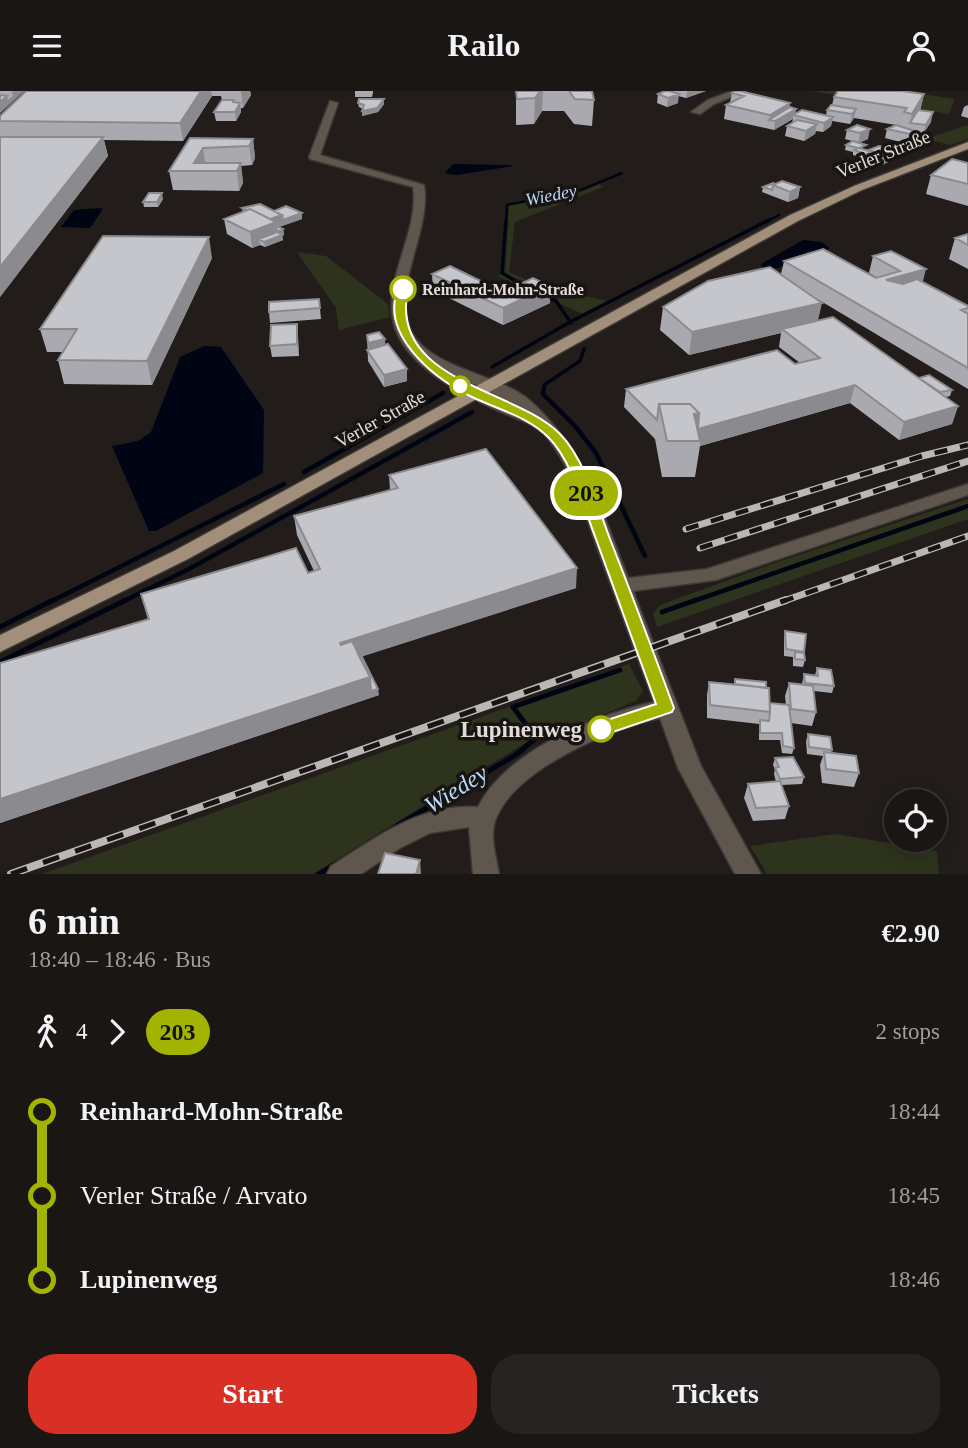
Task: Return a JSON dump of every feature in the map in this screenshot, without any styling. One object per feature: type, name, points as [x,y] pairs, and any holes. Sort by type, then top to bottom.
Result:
[{"type":"main road","name":"Verler Straße","points":[[1,643],[181,555],[794,218],[858,188],[968,145]]},
{"type":"street","points":[[696,112],[711,101],[741,91]]},
{"type":"street","points":[[333,103],[314,157],[418,185],[415,218],[397,312],[409,339],[447,378],[481,389],[538,421],[557,438],[582,482],[690,768],[748,874]]},
{"type":"street","points":[[621,586],[709,575],[968,489]]},
{"type":"street","points":[[486,874],[480,841],[484,818],[502,786],[534,761],[600,730],[666,708]]},
{"type":"street","points":[[340,874],[426,821],[461,814],[484,818]]},
{"type":"green space","points":[[811,91],[901,91],[955,99],[949,114]]},
{"type":"green space","points":[[968,125],[968,139],[950,145],[925,139]]},
{"type":"green space","points":[[597,183],[603,187],[515,222],[509,272],[540,286],[607,301],[583,314],[497,276],[505,273],[509,205],[575,192]]},
{"type":"green space","points":[[297,252],[326,256],[388,304],[390,317],[339,330],[336,308]]},
{"type":"green space","points":[[968,499],[968,519],[657,627],[653,614],[660,605],[772,564]]},
{"type":"green space","points":[[629,664],[643,691],[636,701],[539,741],[533,738],[313,874],[42,874]]},
{"type":"green space","points":[[835,834],[884,842],[884,852],[937,852],[939,874],[767,874],[750,846]]},
{"type":"shaded area","points":[[453,164],[513,166],[456,175],[445,173]]},
{"type":"shaded area","points":[[103,209],[90,228],[61,227],[74,210]]},
{"type":"shaded area","points":[[803,240],[822,242],[829,248],[825,252],[798,257],[779,268],[762,268],[761,264]]},
{"type":"shaded area","points":[[204,346],[221,347],[264,410],[263,473],[156,531],[149,531],[112,446],[138,441],[151,432],[180,357]]},
{"type":"building","points":[[26,91],[201,91],[180,123],[0,121],[0,116]]},
{"type":"building","points":[[516,91],[540,91],[535,98],[517,99]]},
{"type":"building","points":[[569,91],[592,91],[594,100],[575,99]]},
{"type":"building","points":[[665,91],[679,94],[668,98],[658,94]]},
{"type":"building","points":[[735,91],[790,103],[770,115],[726,105],[744,96],[732,93]]},
{"type":"building","points":[[838,91],[902,91],[924,94],[912,114],[904,112],[907,108],[834,97]]},
{"type":"building","points":[[359,99],[384,99],[377,108],[362,111],[364,105],[358,103]]},
{"type":"building","points":[[222,100],[240,103],[235,112],[214,112]]},
{"type":"building","points":[[831,105],[856,109],[852,114],[827,110]]},
{"type":"building","points":[[790,107],[796,109],[775,121],[769,120]]},
{"type":"building","points":[[802,110],[833,117],[824,123],[793,115]]},
{"type":"building","points":[[918,110],[933,112],[926,125],[910,123]]},
{"type":"building","points":[[797,120],[817,124],[806,131],[787,126]]},
{"type":"building","points":[[857,125],[870,129],[860,133],[847,130]]},
{"type":"building","points":[[896,125],[918,132],[910,134],[887,129]]},
{"type":"building","points":[[0,137],[103,137],[0,267]]},
{"type":"building","points":[[190,138],[253,139],[249,146],[203,148],[194,163],[241,163],[237,171],[169,171]]},
{"type":"building","points":[[853,141],[866,145],[859,148],[869,151],[868,155],[854,150],[858,148],[846,145]]},
{"type":"building","points":[[879,146],[895,150],[884,155],[869,150]]},
{"type":"building","points":[[952,159],[968,163],[968,184],[931,175]]},
{"type":"building","points":[[782,181],[800,187],[790,192],[773,185]]},
{"type":"building","points":[[775,184],[772,190],[763,187]]},
{"type":"building","points":[[149,193],[162,193],[157,202],[143,202]]},
{"type":"building","points":[[260,204],[282,215],[270,219],[242,208]]},
{"type":"building","points":[[286,206],[302,213],[283,220],[282,215],[274,211]]},
{"type":"building","points":[[250,209],[276,222],[250,232],[224,219]]},
{"type":"building","points":[[277,232],[282,235],[264,242],[259,239]]},
{"type":"building","points":[[968,234],[968,245],[955,238]]},
{"type":"building","points":[[103,236],[209,237],[147,361],[58,360],[77,329],[40,329]]},
{"type":"building","points":[[823,249],[876,278],[900,271],[873,256],[891,251],[926,269],[886,280],[903,284],[917,279],[968,306],[961,310],[968,314],[968,368],[784,261]]},
{"type":"building","points":[[450,266],[503,292],[533,278],[550,286],[503,308],[432,274]]},
{"type":"building","points":[[770,267],[822,303],[692,332],[663,307],[708,281]]},
{"type":"building","points":[[319,299],[320,308],[269,312],[269,302]]},
{"type":"building","points":[[833,317],[958,406],[904,422],[855,385],[698,429],[699,413],[690,404],[659,404],[657,420],[626,389],[777,350],[795,364],[820,358],[782,329]]},
{"type":"building","points":[[297,324],[297,344],[270,346],[271,325]]},
{"type":"building","points":[[379,332],[385,339],[368,343],[367,335]]},
{"type":"building","points":[[388,344],[407,369],[384,375],[367,350]]},
{"type":"building","points":[[929,375],[952,390],[940,392],[919,378]]},
{"type":"building","points":[[659,404],[690,404],[699,413],[694,414],[700,441],[667,441]]},
{"type":"building","points":[[486,449],[577,568],[340,643],[341,645],[352,641],[370,677],[0,799],[0,663],[149,619],[141,594],[296,548],[308,573],[320,569],[294,516],[398,488],[389,475]]},
{"type":"building","points":[[785,631],[806,634],[804,652],[786,649]]},
{"type":"building","points":[[795,652],[804,653],[805,660],[795,659]]},
{"type":"building","points":[[360,653],[378,689],[371,691],[370,677],[358,654]]},
{"type":"building","points":[[817,668],[831,670],[834,686],[805,683],[804,674],[818,676]]},
{"type":"building","points":[[735,679],[766,682],[766,688],[735,684]]},
{"type":"building","points":[[709,682],[769,688],[770,712],[710,705]]},
{"type":"building","points":[[789,683],[813,686],[816,712],[791,709]]},
{"type":"building","points":[[770,703],[789,705],[794,748],[783,746],[782,733],[760,733],[760,720],[769,721]]},
{"type":"building","points":[[808,734],[830,737],[832,750],[809,747]]},
{"type":"building","points":[[824,752],[856,756],[859,773],[826,769]]},
{"type":"building","points":[[793,757],[804,777],[780,779],[775,768],[779,767],[775,758]]},
{"type":"building","points":[[780,781],[789,806],[756,808],[748,784]]},
{"type":"building","points":[[385,853],[420,860],[416,874],[378,874]]},
{"type":"waterway","name":"Wiedey","points":[[506,222],[507,205],[581,190],[622,173]]},
{"type":"waterway","points":[[769,220],[779,215]]},
{"type":"waterway","name":"Wiedey","points":[[506,220],[502,273],[523,285]]},
{"type":"waterway","points":[[570,322],[769,220]]},
{"type":"waterway","points":[[765,222],[769,220]]},
{"type":"waterway","name":"Wiedey","points":[[546,296],[556,301],[570,322]]},
{"type":"waterway","points":[[492,367],[570,322]]},
{"type":"waterway","name":"Wiedey","points":[[544,387],[580,361],[584,349]]},
{"type":"waterway","name":"Wiedey","points":[[544,387],[543,394],[575,426],[596,453],[645,556]]},
{"type":"waterway","points":[[304,472],[443,393]]},
{"type":"waterway","points":[[122,602],[191,568],[472,412]]},
{"type":"waterway","points":[[50,602],[284,484]]},
{"type":"waterway","points":[[691,602],[968,506]]},
{"type":"waterway","points":[[0,627],[53,600]]},
{"type":"waterway","points":[[0,662],[126,600]]},
{"type":"waterway","points":[[662,612],[696,600]]},
{"type":"waterway","name":"Wiedey","points":[[397,826],[517,754],[536,738],[513,707],[620,670]]},
{"type":"waterway","name":"Wiedey","points":[[319,874],[336,864]]},
{"type":"railway","points":[[686,529],[922,456],[968,445]]},
{"type":"railway","points":[[700,548],[968,461]]},
{"type":"railway","points":[[781,602],[968,536]]},
{"type":"railway","points":[[11,874],[786,600]]},
{"type":"bus line","name":"203","points":[[403,289],[397,312],[409,339],[419,352],[447,378],[473,393],[538,421],[557,438],[582,482],[666,708],[601,729]]},
{"type":"place","name":"Reinhard-Mohn-Straße","points":[[403,289]]},
{"type":"place","name":"Lupinenweg","points":[[601,729]]}]
